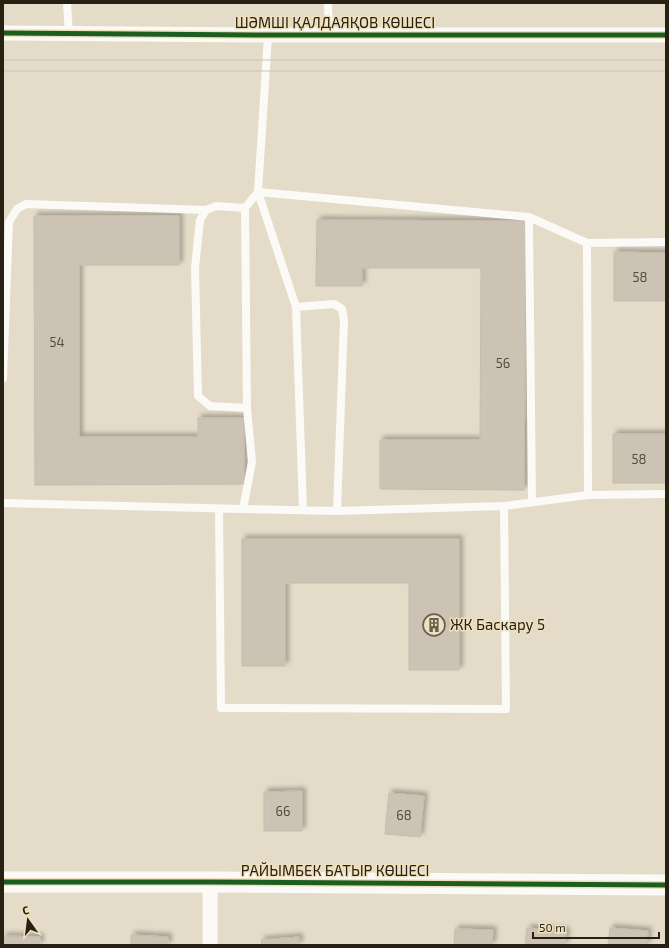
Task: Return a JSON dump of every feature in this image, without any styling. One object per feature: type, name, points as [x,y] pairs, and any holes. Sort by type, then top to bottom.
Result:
[{"type":"street","name":"ШӘМШІ ҚАЛДАЯҚОВ КӨШЕСІ","points":[[3,33],[268,35],[666,35]]},
{"type":"street","name":"РАЙЫМБЕК БАТЫР КӨШЕСІ","points":[[3,882],[666,885]]},
{"type":"street","points":[[210,882],[210,945]]},
{"type":"lane","points":[[67,3],[69,34]]},
{"type":"lane","points":[[328,3],[328,35]]},
{"type":"lane","points":[[268,35],[258,192],[296,307],[303,510]]},
{"type":"lane","points":[[243,509],[252,462],[247,408],[245,208],[258,192]]},
{"type":"lane","points":[[258,192],[529,216],[587,243],[666,242]]},
{"type":"lane","points":[[3,378],[9,222],[17,209],[26,204],[206,210],[216,206],[245,208]]},
{"type":"lane","points":[[206,210],[200,220],[195,268],[198,396],[210,406],[247,408]]},
{"type":"lane","points":[[529,216],[532,502]]},
{"type":"lane","points":[[587,243],[588,495]]},
{"type":"lane","points":[[296,307],[334,304],[342,309],[344,320],[337,511]]},
{"type":"lane","points":[[3,503],[337,511],[504,506],[588,495],[666,494]]},
{"type":"lane","points":[[219,509],[221,708],[506,709],[504,506]]},
{"type":"building","points":[[34,216],[179,216],[179,265],[79,265],[79,437],[198,437],[198,418],[244,418],[244,484],[35,485]]},
{"type":"building","points":[[317,220],[526,221],[524,490],[380,489],[380,440],[480,440],[481,268],[362,268],[362,286],[316,286]]},
{"type":"building","points":[[614,252],[666,253],[666,301],[614,301]]},
{"type":"building","points":[[613,434],[666,434],[666,483],[613,483]]},
{"type":"building","name":"ЖК Баскару 5","points":[[242,539],[459,539],[459,670],[409,670],[409,583],[285,583],[285,666],[242,666]]},
{"type":"building","points":[[302,791],[302,831],[264,831],[264,792]]},
{"type":"building","points":[[389,793],[424,796],[420,837],[385,834]]},
{"type":"building","points":[[527,928],[566,931],[565,945],[525,945]]},
{"type":"building","points":[[610,928],[648,931],[647,945],[608,945]]},
{"type":"building","points":[[455,929],[493,930],[492,945],[454,945]]},
{"type":"building","points":[[131,935],[168,937],[168,945],[131,945]]},
{"type":"building","points":[[3,936],[40,937],[40,945],[3,945]]},
{"type":"building","points":[[299,937],[299,945],[262,945],[261,940]]},
{"type":"tram line","points":[[3,60],[666,60]]},
{"type":"tram line","points":[[3,71],[666,71]]},
{"type":"cycle path","points":[[3,33],[268,35],[666,35]]},
{"type":"cycle path","points":[[3,882],[666,885]]},
{"type":"place","name":"ЖК Баскару 5","points":[[434,625]]}]
